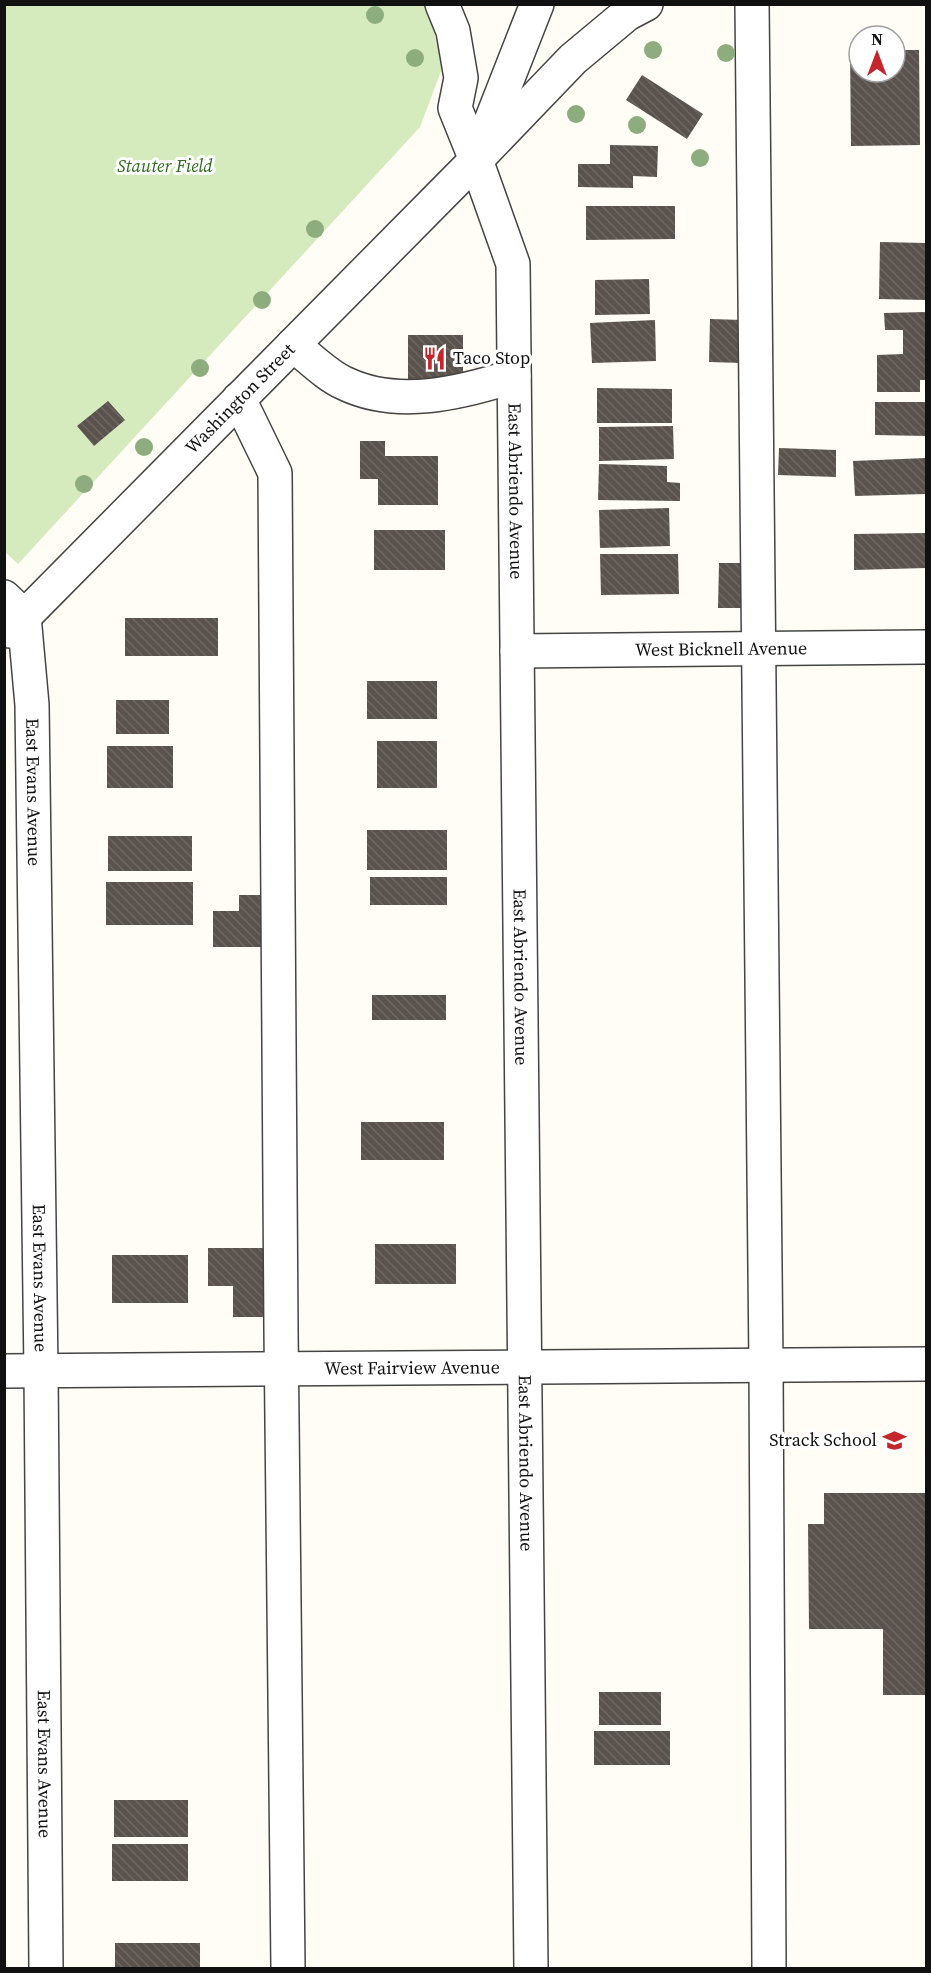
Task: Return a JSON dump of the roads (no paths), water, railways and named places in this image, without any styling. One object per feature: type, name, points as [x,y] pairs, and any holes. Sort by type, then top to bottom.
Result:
[{"type":"street","name":"East Abriendo Avenue","points":[[442,4],[453,31],[461,78],[455,108],[513,264],[531,1968]]},
{"type":"street","points":[[476,160],[537,4]]},
{"type":"street","name":"Washington Street","points":[[11,616],[239,399],[573,59],[627,14],[646,4]]},
{"type":"street","points":[[752,4],[770,1968]]},
{"type":"street","points":[[293,345],[342,382],[362,390],[392,395],[433,395],[471,389],[514,376]]},
{"type":"street","points":[[239,399],[275,473],[288,1968]]},
{"type":"street","name":"East Evans Avenue","points":[[11,616],[32,705],[46,1968]]},
{"type":"street","name":"West Bicknell Avenue","points":[[517,651],[927,647]]},
{"type":"street","name":"West Fairview Avenue","points":[[4,1371],[927,1364]]},
{"type":"place","name":"Taco Stop","points":[[435,358]]},
{"type":"place","name":"Strack School","points":[[895,1440]]},
{"type":"park label","name":"Stauter Field","points":[[165,166]]}]
